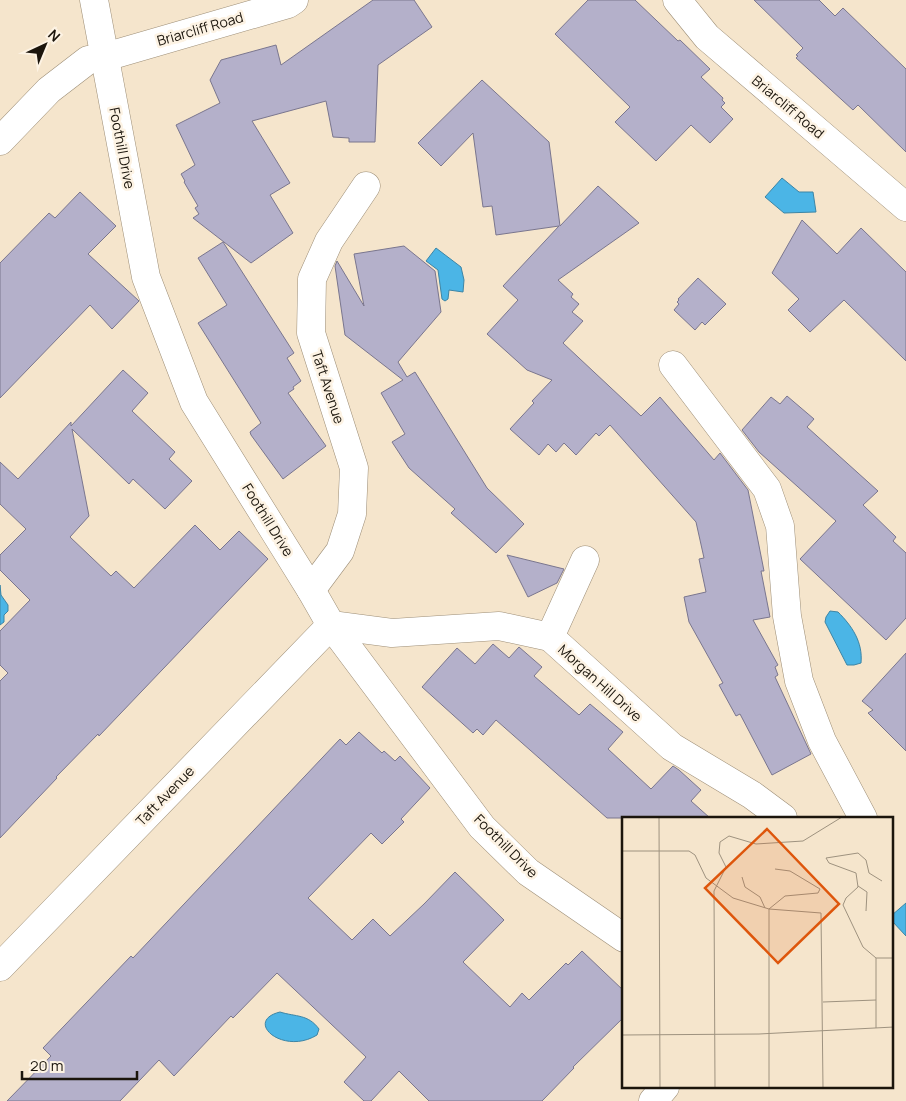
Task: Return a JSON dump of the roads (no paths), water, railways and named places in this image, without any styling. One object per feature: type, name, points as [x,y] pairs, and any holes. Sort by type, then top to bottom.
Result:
[{"type":"street","name":"Foothill Drive","points":[[94,0],[146,276],[194,402],[331,625],[482,827],[528,872],[622,937]]},
{"type":"street","name":"Briarcliff Road","points":[[0,141],[49,90],[88,60],[288,4],[294,0]]},
{"type":"street","name":"Briarcliff Road","points":[[677,0],[707,37],[906,207]]},
{"type":"street","name":"Taft Avenue","points":[[311,590],[340,550],[352,514],[354,468],[311,333],[312,279],[328,241],[366,186]]},
{"type":"street","points":[[673,365],[767,489],[780,526],[787,616],[799,681],[822,741],[862,817]]},
{"type":"street","points":[[550,638],[585,560]]},
{"type":"street","name":"Taft Avenue","points":[[0,967],[331,625]]},
{"type":"street","name":"Morgan Hill Drive","points":[[331,625],[392,633],[499,626],[550,638],[672,747],[752,794],[782,817]]},
{"type":"street","points":[[652,1101],[664,1088]]},
{"type":"water","points":[[782,178],[799,192],[813,192],[816,212],[784,213],[765,197]]},
{"type":"water","points":[[436,248],[461,267],[464,280],[463,292],[449,290],[448,299],[445,301],[442,299],[438,270],[426,261]]},
{"type":"water","points":[[0,585],[1,595],[8,605],[8,611],[4,615],[4,622],[0,625]]},
{"type":"water","points":[[830,611],[838,612],[856,635],[860,648],[861,663],[847,665],[825,622]]},
{"type":"water","points":[[906,903],[906,936],[894,923],[894,913]]},
{"type":"water","points":[[280,1012],[311,1021],[319,1029],[317,1035],[292,1042],[272,1035],[266,1029],[265,1022],[270,1016]]}]
